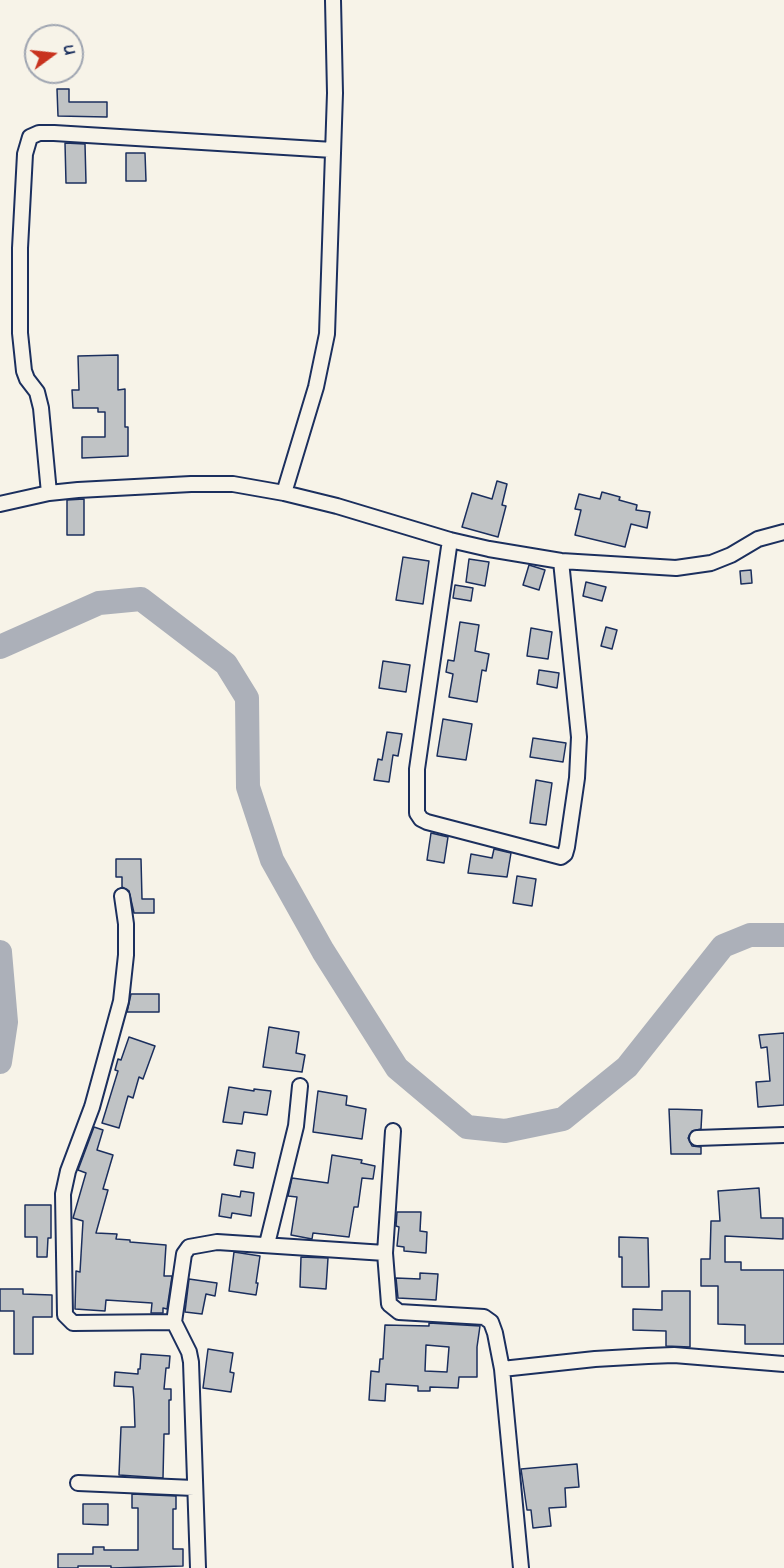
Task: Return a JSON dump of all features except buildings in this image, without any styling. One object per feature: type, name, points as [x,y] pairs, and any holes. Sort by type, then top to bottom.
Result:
[{"type":"street","points":[[284,493],[316,387],[327,334],[335,93],[333,0]]},
{"type":"street","points":[[49,493],[40,402],[37,392],[24,371],[20,333],[20,248],[25,154],[30,137],[39,133],[54,133],[333,150]]},
{"type":"street","points":[[0,504],[49,493],[210,483],[244,486],[337,506],[450,540],[561,561],[676,568],[702,566],[724,558],[758,539],[784,532]]},
{"type":"street","points":[[450,540],[417,769],[417,813],[427,822],[561,857],[565,854],[567,847],[577,778],[579,737],[561,561]]},
{"type":"street","points":[[122,896],[126,924],[126,955],[121,1001],[92,1107],[68,1171],[63,1194],[65,1315],[73,1323],[174,1322]]},
{"type":"street","points":[[267,1244],[296,1126],[300,1086]]},
{"type":"street","points":[[393,1131],[385,1253],[389,1304],[399,1312],[484,1317],[491,1322],[502,1369],[521,1568]]},
{"type":"street","points":[[697,1138],[784,1135]]},
{"type":"street","points":[[198,1568],[191,1362],[189,1352],[174,1322],[184,1254],[189,1247],[217,1242],[385,1253]]},
{"type":"street","points":[[502,1369],[595,1359],[675,1355],[784,1364]]},
{"type":"street","points":[[78,1483],[194,1488]]},
{"type":"waterway","points":[[0,647],[99,603],[141,599],[226,664],[247,698],[248,787],[272,860],[323,951],[397,1068],[467,1127],[505,1131],[563,1119],[627,1067],[723,946],[750,935],[784,935]]},
{"type":"waterway","points":[[0,952],[6,1022],[0,1062]]}]
